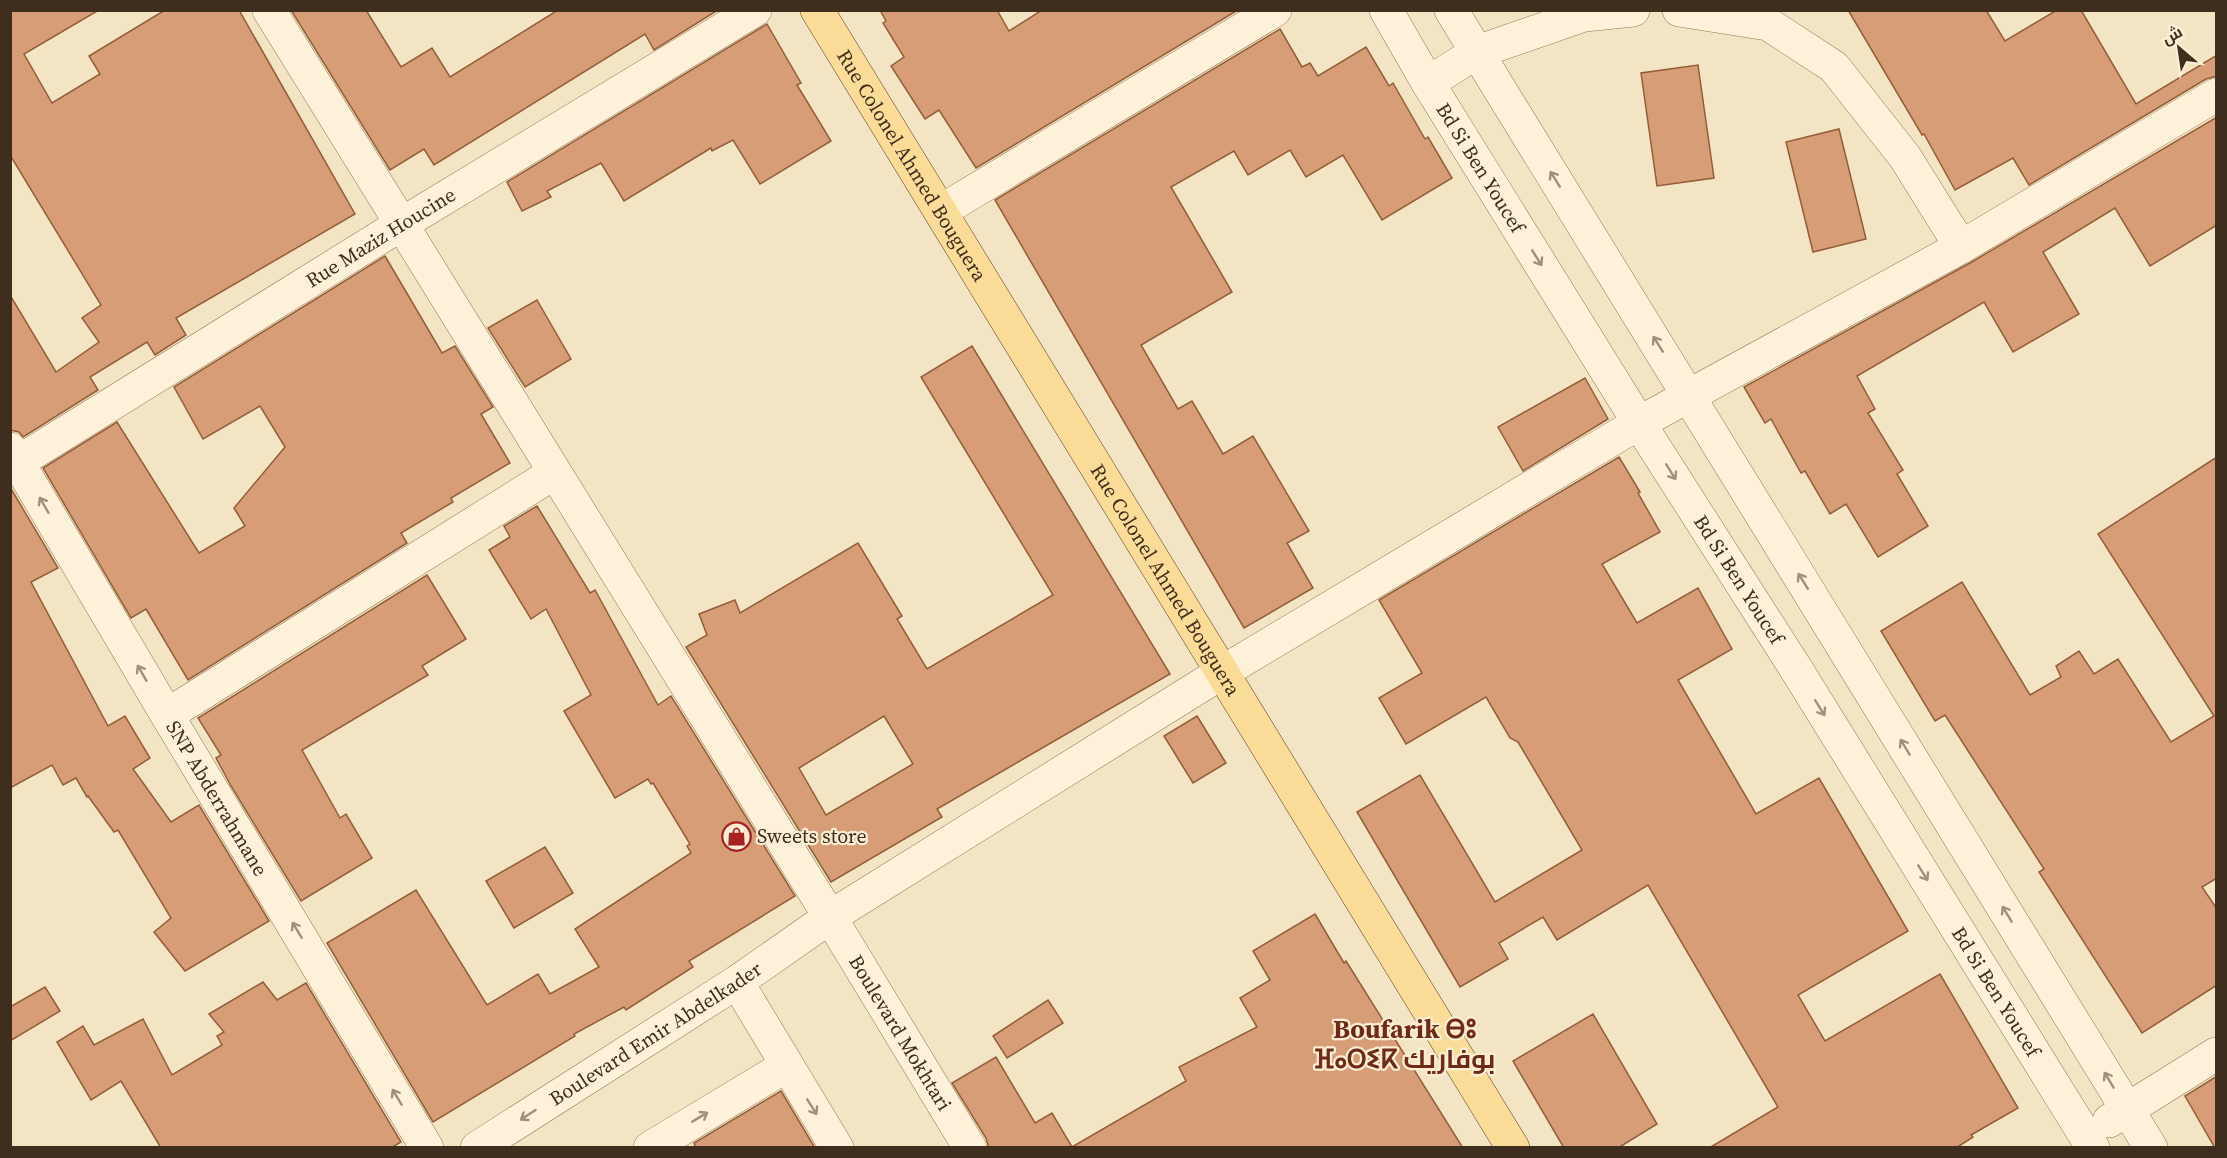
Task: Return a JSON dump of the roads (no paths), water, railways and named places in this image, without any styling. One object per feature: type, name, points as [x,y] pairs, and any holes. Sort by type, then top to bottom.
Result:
[{"type":"main road","name":"Rue Colonel Ahmed Bouguera","points":[[817,10],[1513,1148]]},
{"type":"street","name":"Boulevard Mokhtari","points":[[269,10],[830,917],[970,1148]]},
{"type":"street","name":"Rue Maziz Houcine","points":[[13,460],[755,10]]},
{"type":"street","points":[[941,211],[1275,10]]},
{"type":"street","name":"Bd Si Ben Youcef","points":[[1386,10],[1428,83],[1639,423],[1798,672],[2082,1144]]},
{"type":"street","points":[[1451,10],[2151,1148]]},
{"type":"street","points":[[1428,83],[1477,52],[1584,15],[1633,10]]},
{"type":"street","points":[[1679,10],[1768,24],[1834,68],[1905,157],[1961,247]]},
{"type":"street","name":"Boulevard Emir Abdelkader","points":[[477,1148],[736,982],[830,917],[1221,673],[1639,423],[1961,247],[2217,95]]},
{"type":"street","name":"SNP Abderrahmane","points":[[13,460],[427,1148]]},
{"type":"street","points":[[167,715],[554,473]]},
{"type":"street","points":[[1798,672],[1843,645]]},
{"type":"street","points":[[736,982],[837,1148]]},
{"type":"street","points":[[2082,1144],[2127,1110],[2217,1054]]},
{"type":"street","points":[[650,1148],[786,1066]]},
{"type":"place","name":"Sweets store","points":[[736,836]]},
{"type":"district","name":"Boufarik ⴱⵓ ⴼⴰⵔⵉⴽ بوفاريك","points":[[1405,1044]]}]
